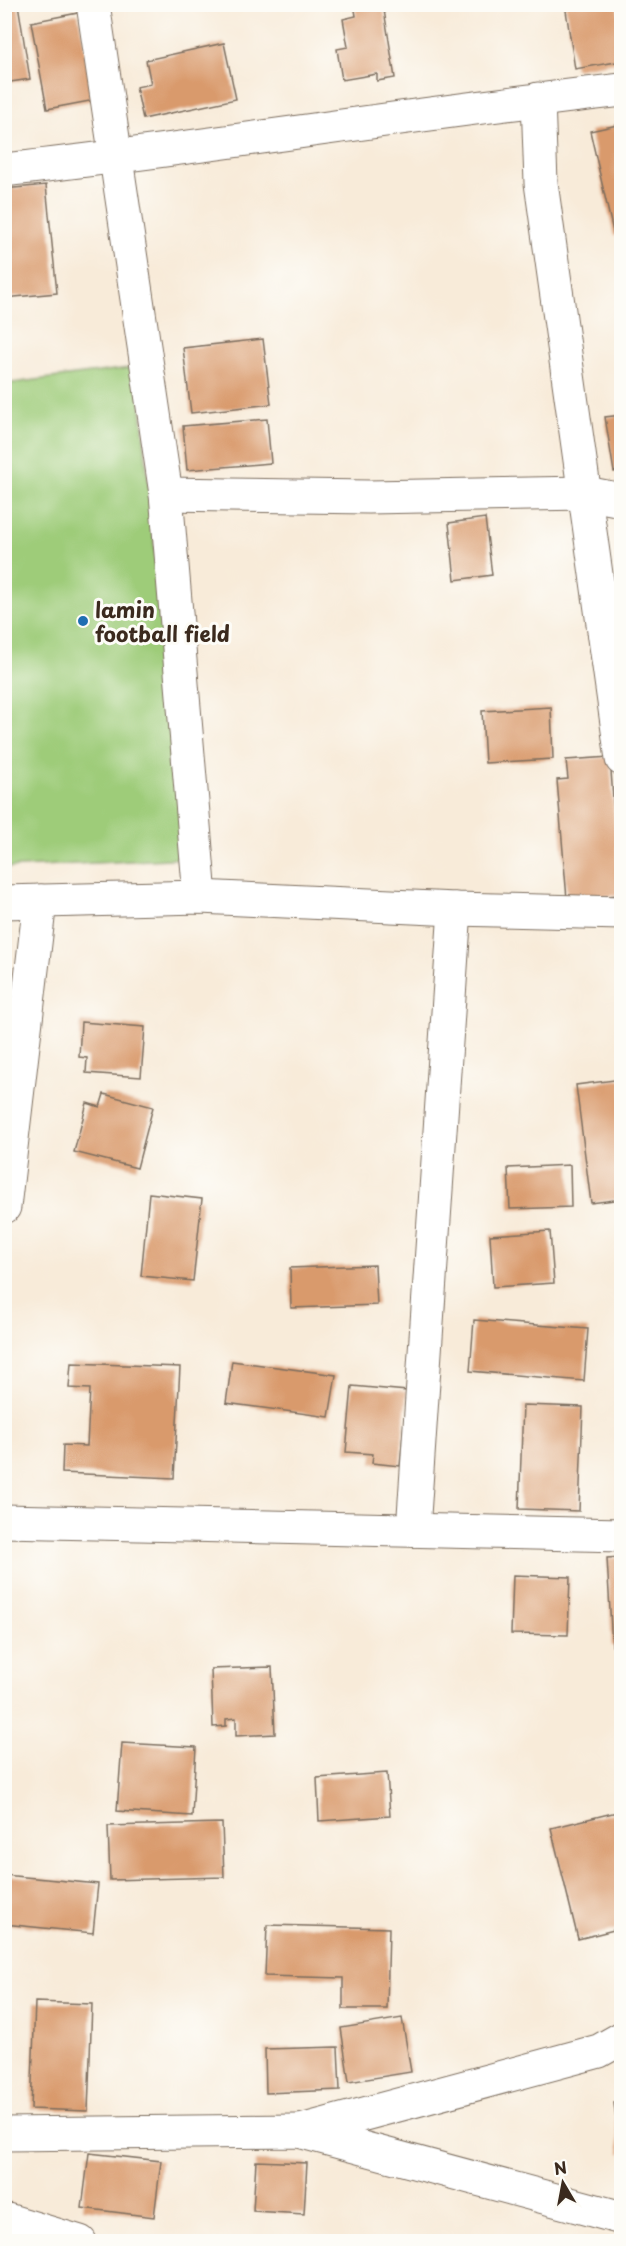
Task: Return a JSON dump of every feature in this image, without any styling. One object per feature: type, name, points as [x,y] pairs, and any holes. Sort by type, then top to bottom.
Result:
[{"type":"street","points":[[93,4],[114,158],[166,494],[200,897]]},
{"type":"street","points":[[4,170],[114,158],[538,99],[621,90]]},
{"type":"street","points":[[538,99],[541,183],[621,759]]},
{"type":"street","points":[[166,494],[369,497],[585,493],[621,500]]},
{"type":"street","points":[[4,902],[200,897],[455,909],[621,913]]},
{"type":"street","points":[[4,1207],[40,901]]},
{"type":"street","points":[[413,1530],[455,909]]},
{"type":"street","points":[[4,1521],[621,1535]]},
{"type":"street","points":[[4,2134],[299,2131],[599,2051],[621,2038]]},
{"type":"street","points":[[299,2131],[621,2218]]},
{"type":"street","points":[[4,2219],[80,2241]]},
{"type":"green space","name":"lamin football field","points":[[137,367],[185,858],[5,868],[5,384]]},
{"type":"building","points":[[4,4],[18,4],[30,79],[4,83]]},
{"type":"building","points":[[354,4],[383,4],[395,78],[377,81],[377,74],[342,80],[337,49],[348,47],[343,19],[356,16]]},
{"type":"building","points":[[565,4],[617,4],[622,32],[622,61],[575,69]]},
{"type":"building","points":[[78,13],[95,100],[47,109],[31,22]]},
{"type":"building","points":[[224,43],[236,99],[143,119],[136,87],[151,84],[146,60]]},
{"type":"building","points":[[622,124],[622,235],[614,236],[590,131]]},
{"type":"building","points":[[46,185],[57,293],[4,298],[4,189]]},
{"type":"building","points":[[263,339],[271,404],[191,413],[183,348]]},
{"type":"building","points":[[622,415],[622,471],[614,472],[605,417]]},
{"type":"building","points":[[267,419],[271,463],[187,470],[183,426]]},
{"type":"building","points":[[485,518],[492,575],[455,580],[449,523]]},
{"type":"building","points":[[551,707],[553,759],[485,763],[482,711]]},
{"type":"building","points":[[610,757],[620,895],[567,899],[557,780],[568,779],[566,760]]},
{"type":"building","points":[[81,1022],[145,1027],[141,1077],[86,1073],[87,1058],[79,1057]]},
{"type":"building","points":[[622,1079],[622,1199],[591,1203],[576,1085]]},
{"type":"building","points":[[104,1094],[153,1107],[137,1168],[74,1152],[87,1103],[100,1107]]},
{"type":"building","points":[[570,1165],[571,1207],[510,1209],[508,1168]]},
{"type":"building","points":[[149,1193],[202,1199],[193,1281],[141,1276]]},
{"type":"building","points":[[550,1231],[554,1283],[493,1287],[490,1235]]},
{"type":"building","points":[[375,1265],[377,1305],[291,1308],[290,1268]]},
{"type":"building","points":[[474,1320],[588,1329],[584,1381],[470,1371]]},
{"type":"building","points":[[232,1361],[336,1375],[329,1417],[226,1403]]},
{"type":"building","points":[[71,1363],[180,1367],[174,1478],[62,1473],[63,1445],[87,1446],[90,1389],[69,1388]]},
{"type":"building","points":[[352,1386],[407,1391],[400,1466],[372,1463],[373,1454],[346,1452]]},
{"type":"building","points":[[523,1405],[583,1407],[579,1511],[519,1509]]},
{"type":"building","points":[[622,1557],[622,1646],[612,1646],[607,1558]]},
{"type":"building","points":[[513,1575],[570,1577],[568,1635],[511,1634]]},
{"type":"building","points":[[272,1667],[275,1734],[236,1736],[236,1718],[226,1719],[226,1726],[213,1727],[211,1669]]},
{"type":"building","points":[[122,1743],[196,1747],[192,1816],[117,1811]]},
{"type":"building","points":[[387,1773],[390,1816],[319,1821],[317,1778]]},
{"type":"building","points":[[621,1811],[622,1928],[578,1939],[551,1828]]},
{"type":"building","points":[[222,1823],[224,1877],[110,1880],[108,1826]]},
{"type":"building","points":[[4,1875],[98,1884],[93,1933],[4,1924]]},
{"type":"building","points":[[267,1925],[389,1928],[387,2009],[343,2009],[343,1978],[265,1976]]},
{"type":"building","points":[[35,2002],[92,2004],[88,2111],[31,2109]]},
{"type":"building","points":[[402,2018],[411,2072],[349,2082],[341,2028]]},
{"type":"building","points":[[338,2047],[340,2090],[266,2093],[265,2049]]},
{"type":"building","points":[[622,2102],[622,2154],[620,2154],[614,2103]]},
{"type":"building","points":[[89,2153],[161,2161],[154,2217],[82,2208]]},
{"type":"building","points":[[256,2161],[307,2163],[304,2214],[253,2211]]},
{"type":"place","name":"lamin football field","points":[[83,621]]}]
